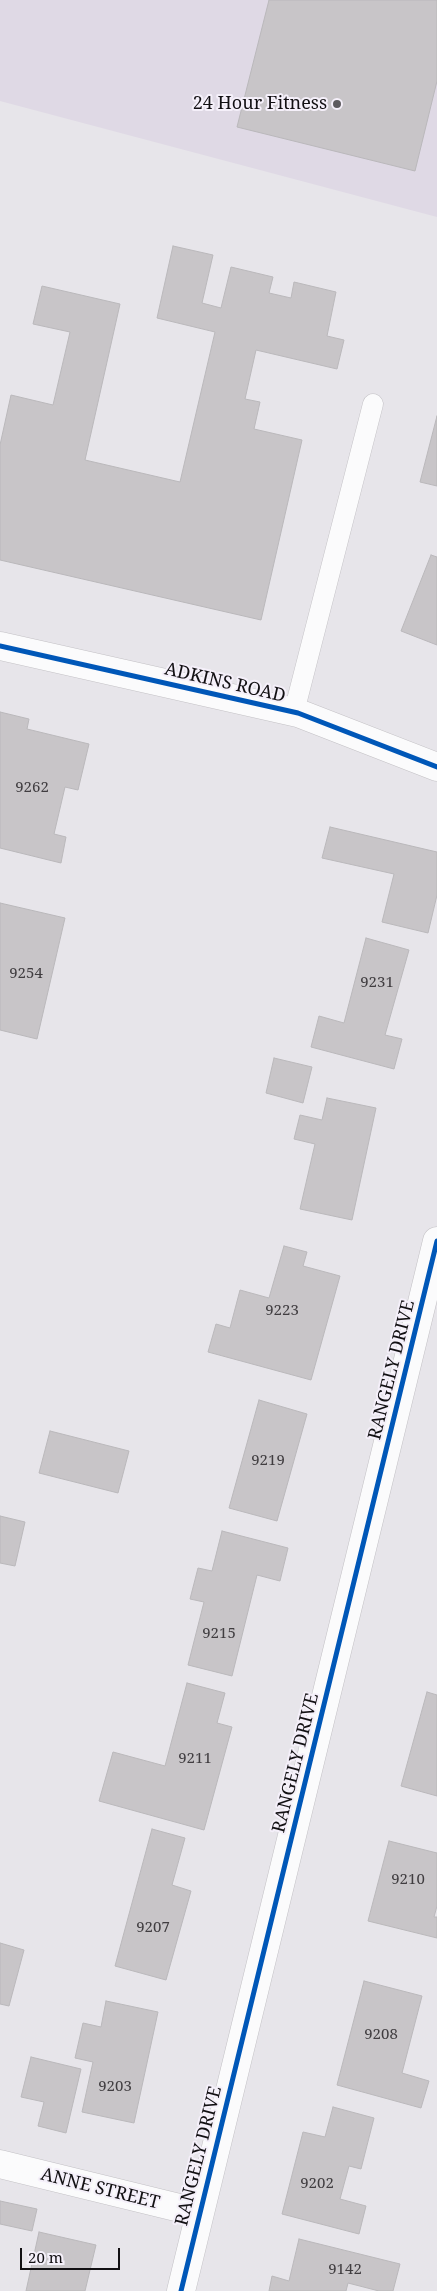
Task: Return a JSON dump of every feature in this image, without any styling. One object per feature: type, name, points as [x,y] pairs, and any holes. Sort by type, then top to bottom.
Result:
[{"type":"street","name":"ADKINS ROAD","points":[[0,646],[294,712],[437,767]]},
{"type":"street","name":"RANGELY DRIVE","points":[[181,2291],[428,1317],[437,1241]]},
{"type":"street","name":"ANNE STREET","points":[[0,2164],[200,2213]]},
{"type":"lane","points":[[294,712],[373,404]]},
{"type":"shaded area","points":[[0,0],[437,0],[437,217],[0,101]]},
{"type":"building","name":"24 Hour Fitness","points":[[269,0],[437,0],[437,81],[415,171],[237,127]]},
{"type":"building","points":[[173,246],[213,255],[202,303],[221,308],[231,267],[273,277],[269,293],[291,298],[294,282],[336,292],[327,336],[344,340],[337,369],[256,350],[245,399],[260,402],[254,429],[302,440],[261,620],[0,560],[0,445],[11,395],[53,405],[70,332],[33,324],[42,286],[120,304],[85,460],[180,482],[215,332],[157,318]]},
{"type":"building","points":[[437,416],[437,486],[420,482]]},
{"type":"building","points":[[431,555],[437,557],[437,645],[401,631]]},
{"type":"building","points":[[0,712],[29,719],[27,729],[89,744],[78,790],[65,787],[54,834],[66,837],[61,863],[0,848]]},
{"type":"building","points":[[330,827],[437,852],[437,895],[428,933],[382,922],[394,874],[322,858]]},
{"type":"building","points":[[0,903],[65,918],[37,1039],[0,1030]]},
{"type":"building","points":[[366,938],[409,950],[385,1035],[402,1039],[394,1069],[311,1047],[319,1016],[344,1023]]},
{"type":"building","points":[[274,1058],[312,1067],[303,1103],[266,1093]]},
{"type":"building","points":[[327,1098],[376,1108],[352,1220],[300,1209],[315,1144],[294,1139],[300,1115],[322,1120]]},
{"type":"building","points":[[284,1246],[307,1252],[303,1266],[340,1276],[311,1380],[208,1352],[216,1324],[230,1328],[240,1290],[269,1298]]},
{"type":"building","points":[[259,1400],[307,1414],[277,1521],[229,1508]]},
{"type":"building","points":[[50,1431],[129,1451],[118,1493],[39,1473]]},
{"type":"building","points":[[0,1516],[25,1522],[15,1566],[0,1563]]},
{"type":"building","points":[[222,1531],[288,1548],[280,1581],[257,1575],[232,1676],[188,1665],[204,1602],[190,1599],[198,1568],[212,1571]]},
{"type":"building","points":[[187,1683],[225,1693],[217,1723],[232,1727],[204,1830],[99,1801],[113,1752],[165,1766]]},
{"type":"building","points":[[427,1692],[437,1695],[437,1796],[401,1786]]},
{"type":"building","points":[[152,1829],[185,1838],[172,1885],[191,1891],[166,1980],[115,1966]]},
{"type":"building","points":[[389,1841],[437,1853],[437,1906],[434,1917],[437,1917],[437,1938],[368,1921]]},
{"type":"building","points":[[0,1943],[24,1950],[9,2006],[0,2004]]},
{"type":"building","points":[[364,1981],[422,1996],[402,2073],[429,2081],[421,2108],[337,2085]]},
{"type":"building","points":[[106,2001],[158,2012],[134,2123],[82,2112],[93,2062],[75,2058],[83,2023],[101,2027]]},
{"type":"building","points":[[31,2057],[81,2069],[66,2133],[38,2126],[44,2102],[21,2097]]},
{"type":"building","points":[[333,2107],[374,2118],[361,2169],[349,2166],[340,2199],[366,2206],[359,2234],[282,2214],[303,2132],[325,2137]]},
{"type":"building","points":[[0,2201],[37,2209],[32,2231],[0,2224]]},
{"type":"building","points":[[39,2232],[96,2245],[85,2291],[26,2291]]},
{"type":"building","points":[[299,2239],[400,2264],[393,2291],[379,2291],[348,2283],[346,2291],[269,2291],[272,2276],[289,2281]]},
{"type":"cycle path","points":[[0,646],[298,713],[437,767]]},
{"type":"cycle path","points":[[181,2291],[437,1241]]},
{"type":"place","name":"24 Hour Fitness","points":[[337,104]]}]
